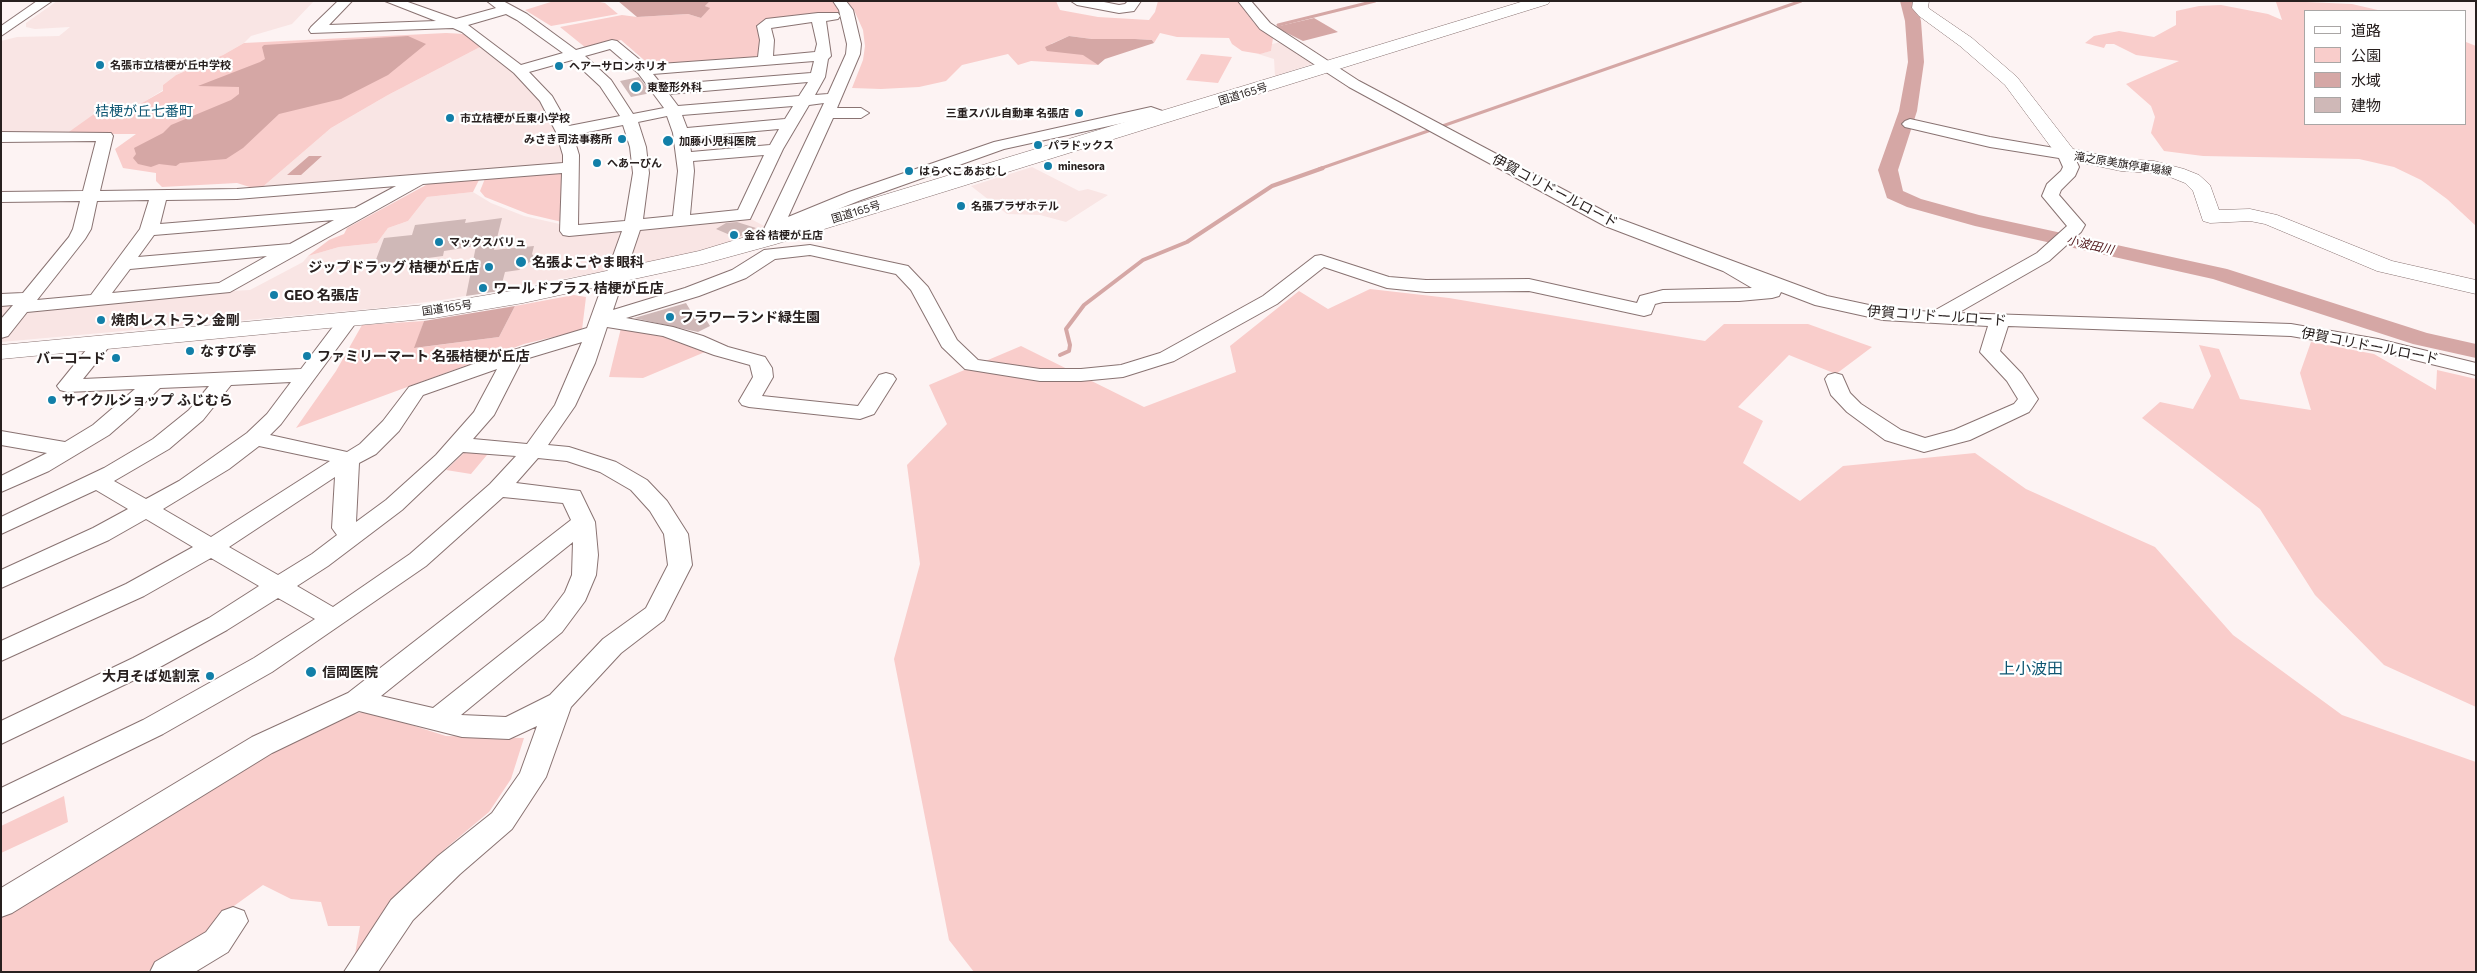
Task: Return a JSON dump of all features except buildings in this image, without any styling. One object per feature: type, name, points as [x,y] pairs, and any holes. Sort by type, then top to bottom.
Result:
[{"type":"main road","name":"国道165号","points":[[1,352],[434,311],[523,296],[703,257],[771,234],[1166,117],[1542,1]]},
{"type":"main road","name":"滝之原美旗停車場線","points":[[1921,1],[1920,8],[1924,13],[1966,42],[2011,81],[2066,154],[2113,164],[2154,167],[2177,173],[2188,177],[2201,186],[2207,197],[2210,217],[2250,215],[2270,219],[2294,227],[2345,251],[2385,266],[2476,287]]},
{"type":"street","points":[[1,32],[46,1]]},
{"type":"street","points":[[346,1],[316,30],[455,24],[508,9]]},
{"type":"street","points":[[1,801],[153,727],[263,665],[334,619],[418,560],[498,489],[549,431],[572,391],[598,326],[633,225],[641,173],[638,147],[629,119],[606,83],[573,54],[508,9],[493,1]]},
{"type":"street","points":[[771,234],[821,141],[828,113],[853,54],[854,44],[846,14],[839,1]]},
{"type":"street","points":[[1077,1],[1119,9],[1129,8],[1135,1]]},
{"type":"street","name":"伊賀コリドールロード","points":[[1244,1],[1265,26],[1330,66],[1354,84],[1611,222],[1801,294],[1842,306],[1884,314],[1935,318],[2290,330],[2378,345],[2476,369]]},
{"type":"street","points":[[371,28],[393,2],[467,30],[519,70],[547,99],[564,132],[571,167],[569,231],[744,215],[775,149],[818,77],[824,56],[824,36],[818,17]]},
{"type":"street","points":[[765,61],[767,40],[764,26],[771,22],[846,14]]},
{"type":"street","points":[[519,70],[612,44],[643,70],[660,90],[681,133],[686,157],[686,184],[681,221]]},
{"type":"street","points":[[643,70],[824,56]]},
{"type":"street","points":[[660,90],[818,77]]},
{"type":"street","points":[[564,132],[671,111],[835,98]]},
{"type":"street","points":[[828,113],[861,113]]},
{"type":"street","points":[[681,133],[790,124]]},
{"type":"street","points":[[1910,124],[1990,142],[2066,154],[2071,168],[2069,173],[2053,188],[2050,196],[2076,225],[2064,239],[2038,260],[1935,318]]},
{"type":"street","points":[[1,136],[106,136],[82,229],[1,332]]},
{"type":"street","points":[[686,157],[775,149]]},
{"type":"street","points":[[1,197],[237,194],[571,167]]},
{"type":"street","points":[[1,300],[26,302],[98,300],[223,288],[423,179]]},
{"type":"street","points":[[98,300],[149,230],[157,207],[158,195]]},
{"type":"street","points":[[149,230],[361,212]]},
{"type":"street","points":[[124,264],[295,248]]},
{"type":"street","points":[[1,652],[135,590],[212,547],[349,459],[368,449],[390,426],[416,391],[739,274],[770,254],[810,250],[902,270],[919,286],[949,342],[972,365],[1040,375],[1081,375],[1123,371],[1166,357],[1270,300],[1321,260],[1387,282],[1426,286],[1529,285],[1644,310],[1647,300],[1663,296],[1739,295],[1772,292],[1730,268]]},
{"type":"street","points":[[1,580],[69,549],[148,509],[216,468],[255,438],[274,419],[348,320]]},
{"type":"street","points":[[1835,379],[1842,395],[1854,408],[1893,434],[1924,444],[1962,435],[2022,408],[2028,399],[2015,378],[1990,352],[2000,321]]},
{"type":"street","points":[[598,326],[666,331],[696,340],[721,351],[758,361],[762,368],[763,377],[748,401],[860,413],[867,410],[886,379]]},
{"type":"street","points":[[102,343],[68,386],[306,376]]},
{"type":"street","points":[[1,733],[142,665],[279,587],[351,537],[413,489],[458,444],[486,410],[514,356]]},
{"type":"street","points":[[1,526],[132,463],[174,434],[196,415],[225,379]]},
{"type":"street","points":[[1,485],[69,450],[120,415],[154,382]]},
{"type":"street","points":[[1,438],[69,450]]},
{"type":"street","points":[[255,438],[349,459]]},
{"type":"street","points":[[357,700],[462,726],[509,728],[559,702],[612,646],[655,614],[680,565],[676,534],[659,506],[639,485],[608,467],[569,454],[458,444]]},
{"type":"street","points":[[349,459],[346,474],[344,528],[351,537]]},
{"type":"street","points":[[98,481],[334,619]]},
{"type":"street","points":[[438,719],[553,626],[576,595],[584,575],[586,555],[583,522],[572,496],[498,489]]},
{"type":"street","points":[[1,904],[262,744],[357,700],[583,522]]},
{"type":"street","points":[[360,972],[402,910],[449,865],[502,821],[532,777],[559,702]]},
{"type":"street","points":[[166,972],[218,942],[233,921]]},
{"type":"shaded area","name":"名張市立桔梗が丘中学校","points":[[57,1],[314,1],[292,24],[251,36],[244,43],[223,55],[176,75],[163,85],[163,90],[136,107],[128,134],[1,134],[1,41],[17,37],[59,36],[70,27],[35,29],[26,27],[26,23]]},
{"type":"shaded area","points":[[1281,42],[1308,59],[1312,64],[1275,76],[1274,59],[1258,54],[1271,51],[1272,44]]},
{"type":"shaded area","name":"市立桔梗が丘東小学校","points":[[482,46],[525,79],[548,109],[562,143],[564,162],[558,165],[259,190],[331,128],[388,95]]},
{"type":"shaded area","points":[[1032,167],[1079,191],[1088,189],[1108,195],[1066,222],[1040,215],[1007,214],[971,186]]},
{"type":"shaded area","points":[[473,192],[491,203],[524,216],[564,225],[565,233],[749,218],[768,228],[757,235],[675,259],[442,300],[380,308],[1,342],[1,303],[250,290],[303,262],[308,256],[339,247],[377,243],[388,228],[408,221],[427,197]]},
{"type":"green space","points":[[554,1],[595,1],[605,3],[618,14],[551,26],[525,10]]},
{"type":"green space","points":[[710,1],[1056,1],[1060,10],[1098,17],[1149,20],[1155,12],[1158,1],[1238,1],[1254,23],[1273,38],[1271,51],[1260,54],[1242,51],[1232,44],[1229,38],[1177,37],[1160,33],[1154,43],[1152,40],[1092,39],[1069,36],[1051,44],[1084,55],[1098,65],[1031,61],[1018,65],[1008,54],[962,65],[946,81],[919,87],[881,89],[852,88],[863,60],[865,46],[863,30],[854,10],[768,21],[762,58],[651,66],[621,40],[586,48],[560,27],[622,15],[637,17],[688,14],[701,18],[709,8],[705,6]]},
{"type":"green space","points":[[2276,2],[2352,4],[2378,10],[2304,10],[2304,125],[2467,125],[2467,42],[2476,46],[2476,226],[2447,199],[2421,180],[2394,167],[2359,159],[2203,156],[2164,151],[2151,133],[2155,117],[2151,106],[2126,84],[2179,61],[2136,55],[2114,44],[2106,44],[2104,48],[2085,43],[2094,36],[2119,31],[2154,37],[2176,25],[2176,11],[2199,6],[2221,5],[2268,14],[2282,20]]},
{"type":"green space","points":[[446,33],[466,34],[482,46],[388,95],[331,128],[259,190],[237,183],[162,187],[156,181],[156,173],[123,168],[115,149],[136,134],[66,134],[104,107],[135,107],[163,91],[163,85],[176,75],[223,55],[244,43]]},
{"type":"green space","points":[[1201,54],[1232,57],[1218,83],[1186,80]]},
{"type":"green space","points":[[566,171],[562,222],[528,214],[485,197],[480,191],[486,176]]},
{"type":"green space","points":[[481,176],[473,192],[427,197],[408,221],[388,228],[377,243],[339,247],[308,256],[329,240],[344,234],[347,228],[437,179]]},
{"type":"green space","points":[[1370,289],[1449,298],[1705,341],[1724,324],[1808,324],[1872,347],[1836,374],[1789,355],[1738,407],[1763,421],[1743,463],[1800,501],[1843,466],[1975,453],[2026,489],[2155,547],[2233,635],[2342,715],[2476,762],[2476,972],[974,972],[949,940],[894,659],[920,564],[907,465],[947,424],[929,385],[1021,346],[1144,407],[1236,372],[1230,346],[1299,291],[1328,309]]},
{"type":"green space","points":[[574,295],[586,297],[582,330],[524,344],[296,428],[336,371],[362,325],[424,321],[415,348],[499,337],[515,306]]},
{"type":"green space","points":[[621,328],[667,336],[705,352],[643,378],[609,377]]},
{"type":"green space","points":[[2311,342],[2374,354],[2436,390],[2437,370],[2476,379],[2476,707],[2384,665],[2315,595],[2260,509],[2142,418],[2160,402],[2193,409],[2211,376],[2199,345],[2219,349],[2240,399],[2311,410],[2300,373]]},
{"type":"green space","points":[[469,448],[492,449],[471,474],[446,470]]},
{"type":"green space","points":[[367,711],[446,736],[524,738],[511,779],[489,812],[446,848],[406,889],[354,960],[360,926],[328,926],[321,902],[291,899],[263,885],[227,911],[204,940],[146,972],[1,972],[1,913],[321,722]]},
{"type":"green space","points":[[64,796],[68,822],[1,853],[1,826]]},
{"type":"water","points":[[618,1],[710,1],[705,6],[710,8],[701,18],[688,14],[637,17]]},
{"type":"water","points":[[1314,18],[1338,32],[1303,41],[1275,27]]},
{"type":"water","points":[[408,36],[426,44],[388,75],[341,99],[279,114],[243,148],[226,159],[180,163],[176,166],[159,164],[151,167],[138,164],[133,158],[136,154],[134,148],[163,133],[171,125],[231,100],[239,94],[239,87],[198,86],[265,59],[262,47],[264,45]]},
{"type":"water","points":[[1069,36],[1092,39],[1152,40],[1154,43],[1105,59],[1098,65],[1083,55],[1047,51],[1045,47]]},
{"type":"water","points":[[309,156],[322,156],[301,175],[287,175]]},
{"type":"water","points":[[515,306],[499,337],[414,348],[424,321]]},
{"type":"waterway","points":[[1278,25],[1375,1]]},
{"type":"waterway","points":[[1319,169],[1801,1]]},
{"type":"waterway","name":"小波田川","points":[[1908,1],[1913,21],[1916,62],[1908,111],[1888,170],[1894,194],[1914,203],[1975,220],[2219,274],[2421,339],[2476,351]]},
{"type":"waterway","points":[[1060,355],[1069,351],[1070,345],[1066,329],[1084,305],[1143,260],[1187,242],[1272,186],[1323,168]]},
{"type":"place","name":"名張市立桔梗が丘中学校","points":[[100,65]]},
{"type":"place","name":"ヘアーサロンホリオ","points":[[559,66]]},
{"type":"place","name":"東整形外科","points":[[636,87]]},
{"type":"place","name":"三重スバル自動車 名張店","points":[[1079,113]]},
{"type":"place","name":"市立桔梗が丘東小学校","points":[[450,118]]},
{"type":"place","name":"みさき司法事務所","points":[[622,139]]},
{"type":"place","name":"加藤小児科医院","points":[[668,141]]},
{"type":"place","name":"パラドックス","points":[[1038,145]]},
{"type":"place","name":"へあーぴん","points":[[597,163]]},
{"type":"place","name":"minesora","points":[[1048,166]]},
{"type":"place","name":"はらぺこあおむし","points":[[909,171]]},
{"type":"place","name":"名張プラザホテル","points":[[961,206]]},
{"type":"place","name":"金谷 桔梗が丘店","points":[[734,235]]},
{"type":"place","name":"マックスバリュ","points":[[439,242]]},
{"type":"place","name":"名張よこやま眼科","points":[[521,262]]},
{"type":"place","name":"ジップドラッグ 桔梗が丘店","points":[[489,267]]},
{"type":"place","name":"ワールドプラス 桔梗が丘店","points":[[483,288]]},
{"type":"place","name":"GEO 名張店","points":[[274,295]]},
{"type":"place","name":"フラワーランド緑生園","points":[[670,317]]},
{"type":"place","name":"焼肉レストラン 金剛","points":[[101,320]]},
{"type":"place","name":"なすび亭","points":[[190,351]]},
{"type":"place","name":"ファミリーマート 名張桔梗が丘店","points":[[307,356]]},
{"type":"place","name":"バーコード","points":[[116,358]]},
{"type":"place","name":"サイクルショップ ふじむら","points":[[52,400]]},
{"type":"place","name":"信岡医院","points":[[311,672]]},
{"type":"place","name":"大月そば処割烹","points":[[210,676]]},
{"type":"district","name":"桔梗が丘七番町","points":[[144,111]]},
{"type":"district","name":"上小波田","points":[[2031,669]]}]
